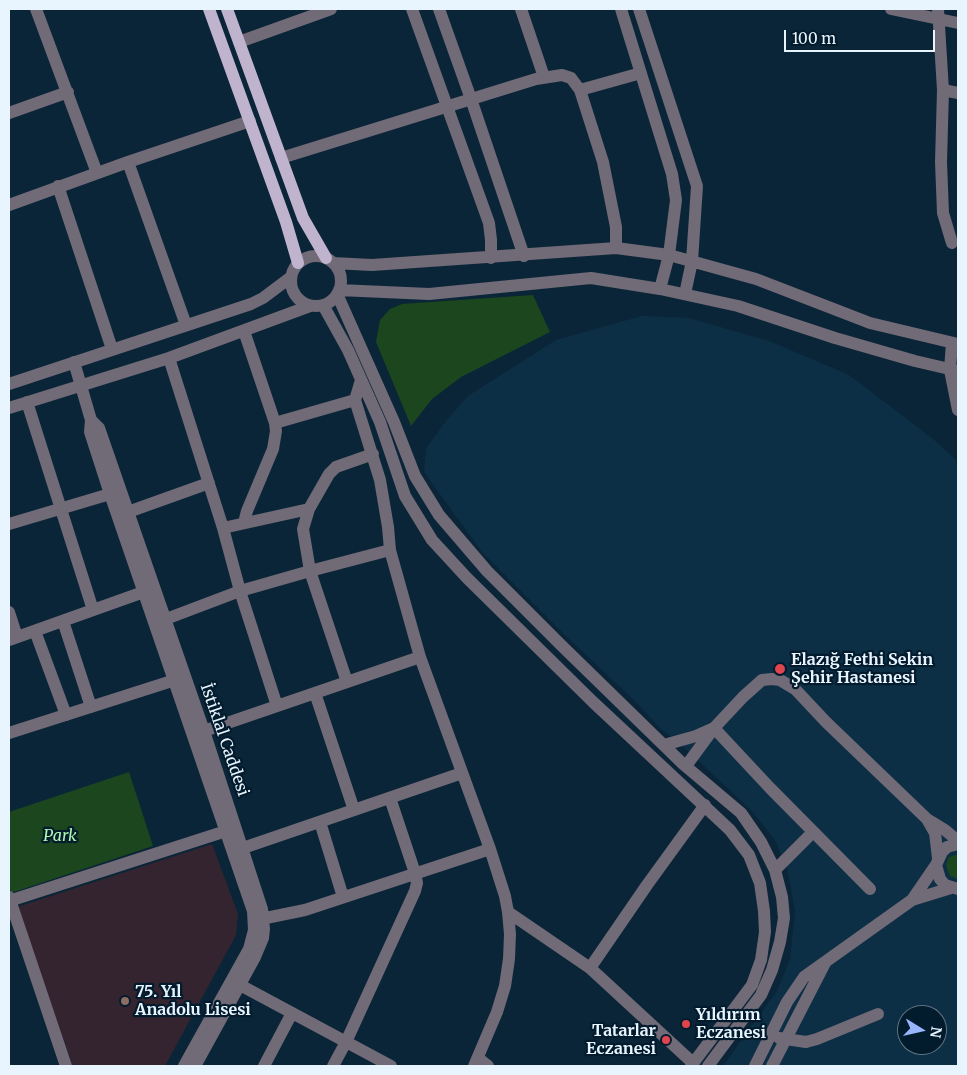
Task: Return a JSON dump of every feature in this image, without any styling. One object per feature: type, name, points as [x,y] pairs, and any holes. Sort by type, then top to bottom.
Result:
[{"type":"main road","points":[[209,9],[286,222],[298,263]]},
{"type":"main road","points":[[227,9],[303,218],[330,261]]},
{"type":"street","points":[[36,9],[97,173]]},
{"type":"street","points":[[239,42],[332,9]]},
{"type":"street","points":[[412,9],[488,223],[491,240],[491,258]]},
{"type":"street","points":[[439,9],[524,256]]},
{"type":"street","points":[[521,9],[544,77]]},
{"type":"street","points":[[621,9],[672,174],[676,200],[669,255],[660,288]]},
{"type":"street","points":[[639,9],[698,186],[692,261],[685,294]]},
{"type":"street","points":[[891,9],[939,13],[958,23]]},
{"type":"street","points":[[939,13],[943,90],[941,162],[943,213],[952,243]]},
{"type":"street","points":[[580,90],[641,73]]},
{"type":"street","points":[[281,158],[471,98],[544,77],[562,75],[571,78],[580,90],[603,162],[616,227],[616,248]]},
{"type":"street","points":[[943,90],[958,93]]},
{"type":"street","points":[[9,113],[68,92]]},
{"type":"street","points":[[9,204],[250,121]]},
{"type":"street","points":[[128,162],[186,325]]},
{"type":"street","points":[[58,186],[112,349]]},
{"type":"street","points":[[9,384],[251,304],[263,298],[291,277],[298,263],[312,256],[330,261],[372,265],[524,256],[616,248],[669,255],[756,279],[870,323],[955,344],[952,388],[958,410]]},
{"type":"street","points":[[330,261],[340,275],[338,292],[415,476],[439,515],[487,570],[664,745],[741,813],[762,842],[774,870],[782,897],[784,918],[780,942],[772,970],[761,995],[708,1066]]},
{"type":"street","points":[[291,277],[293,292],[310,306]]},
{"type":"street","points":[[338,292],[429,294],[591,278],[660,288],[738,306],[835,338],[954,371]]},
{"type":"street","points":[[9,408],[169,358],[310,306],[323,305],[330,302],[338,292]]},
{"type":"street","points":[[323,305],[348,350],[380,422],[404,496],[432,540],[467,578],[592,702],[730,830],[749,856],[760,883],[765,932],[761,960],[752,985],[692,1065],[590,968],[508,912]]},
{"type":"street","points":[[244,331],[275,423],[276,440],[247,511],[244,523]]},
{"type":"street","points":[[169,358],[223,528],[240,591],[278,706]]},
{"type":"street","name":"İstiklal Caddesi","points":[[74,362],[91,420],[90,432],[110,494],[150,590],[166,618],[259,898],[259,920],[249,949],[184,1066]]},
{"type":"street","points":[[362,380],[355,400],[373,454],[385,503],[390,550],[420,657],[490,849],[503,889],[508,912],[510,934],[509,959],[505,986],[497,1012],[476,1062],[488,1066]]},
{"type":"street","points":[[275,423],[355,400]]},
{"type":"street","points":[[27,402],[93,610]]},
{"type":"street","name":"İstiklal Caddesi","points":[[91,420],[99,428],[128,512],[174,680],[251,902],[259,920],[263,938],[240,985],[195,1066]]},
{"type":"street","points":[[347,682],[310,571],[303,528],[309,509],[333,470],[336,467],[373,454]]},
{"type":"street","points":[[128,512],[209,483]]},
{"type":"street","points":[[9,524],[110,494]]},
{"type":"street","points":[[223,528],[309,509]]},
{"type":"street","points":[[166,618],[240,591],[390,550]]},
{"type":"street","points":[[9,612],[13,638],[150,590]]},
{"type":"street","points":[[63,621],[91,707]]},
{"type":"street","points":[[35,631],[66,715]]},
{"type":"street","points":[[204,731],[420,657]]},
{"type":"street","points":[[9,733],[174,680]]},
{"type":"street","points":[[686,766],[714,728],[743,697],[762,680],[780,680],[795,689],[826,722],[927,819],[945,830],[958,843],[947,847],[942,852],[912,900]]},
{"type":"street","points":[[315,693],[354,810]]},
{"type":"street","points":[[664,745],[696,736],[714,728]]},
{"type":"street","points":[[714,728],[770,788],[870,889]]},
{"type":"street","points":[[243,848],[462,773]]},
{"type":"street","points":[[333,1066],[413,898],[417,883],[390,798]]},
{"type":"street","points":[[590,968],[705,805]]},
{"type":"street","points":[[927,819],[935,833],[940,879],[945,885],[955,889]]},
{"type":"street","points":[[320,822],[343,897]]},
{"type":"street","points":[[66,1066],[9,900],[226,831]]},
{"type":"street","points":[[774,870],[813,832]]},
{"type":"street","points":[[259,920],[305,910],[490,849]]},
{"type":"street","points":[[755,1066],[787,1002],[804,977],[912,900],[955,889]]},
{"type":"street","points":[[772,1066],[826,961]]},
{"type":"street","points":[[240,985],[391,1066]]},
{"type":"street","points":[[264,1066],[292,1013]]},
{"type":"street","points":[[770,1036],[806,1042],[817,1040],[878,1014]]},
{"type":"shaded area","name":"Elazığ Fethi Sekin Şehir Hastanesi","points":[[642,316],[689,318],[769,341],[849,375],[933,439],[955,459],[958,470],[958,1066],[723,1066],[777,991],[790,959],[795,911],[788,872],[775,840],[753,812],[687,750],[660,728],[636,702],[567,637],[482,552],[424,472],[426,449],[446,421],[468,396],[556,340]]},
{"type":"shaded area","name":"75. Yıl Anadolu Lisesi","points":[[212,844],[238,914],[236,935],[165,1066],[73,1066],[17,907]]},
{"type":"green space","points":[[533,295],[550,332],[461,377],[432,399],[411,426],[376,342],[380,320],[390,309],[402,304]]},
{"type":"green space","name":"Park","points":[[129,772],[153,846],[11,893],[9,888],[9,812]]},
{"type":"green space","points":[[958,854],[958,879],[950,876],[946,865],[949,857]]},
{"type":"place","name":"Elazığ Fethi Sekin Şehir Hastanesi","points":[[780,669]]},
{"type":"place","name":"75. Yıl Anadolu Lisesi","points":[[125,1001]]},
{"type":"place","name":"Yıldırım Eczanesi","points":[[686,1024]]},
{"type":"place","name":"Tatarlar Eczanesi","points":[[666,1040]]}]
